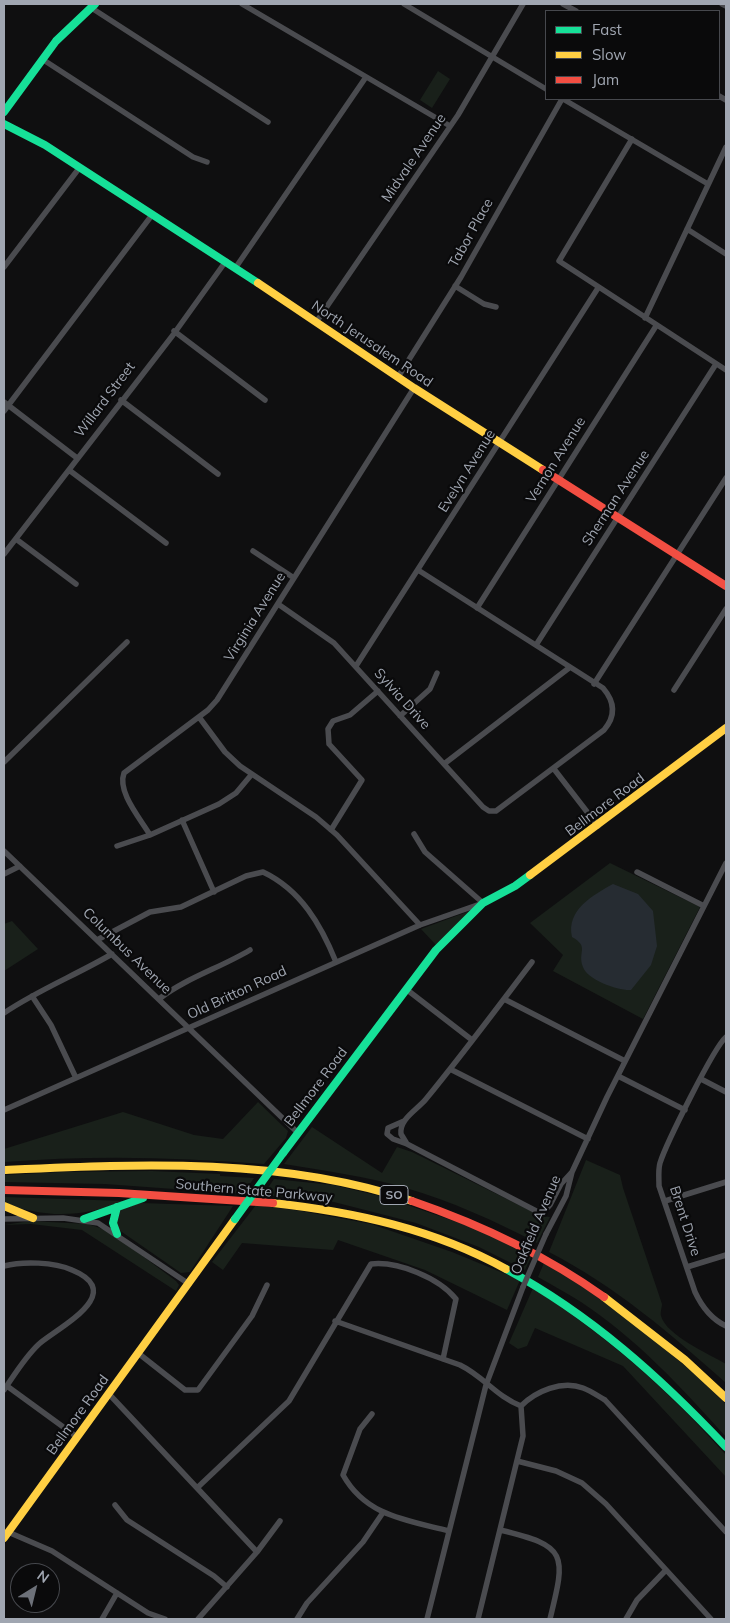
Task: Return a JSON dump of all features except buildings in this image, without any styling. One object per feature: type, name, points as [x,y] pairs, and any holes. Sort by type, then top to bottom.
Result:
[{"type":"main road","points":[[4,112],[67,29],[92,6]]},
{"type":"main road","name":"North Jerusalem Road","points":[[4,124],[46,144],[152,215],[236,267],[414,388],[726,586]]},
{"type":"main road","name":"Bellmore Road","points":[[6,1535],[283,1152],[436,950],[483,903],[516,886],[726,728]]},
{"type":"main road","name":"Southern State Parkway","points":[[4,1170],[136,1166],[236,1170],[319,1179],[406,1198],[472,1223],[563,1270],[644,1327],[726,1398]]},
{"type":"main road","name":"Southern State Parkway","points":[[4,1190],[64,1190],[260,1202],[329,1209],[404,1226],[469,1251],[550,1293],[607,1332],[681,1397],[726,1447]]},
{"type":"main road","points":[[84,1220],[90,1215],[133,1200],[164,1196]]},
{"type":"main road","points":[[4,1206],[33,1218]]},
{"type":"main road","points":[[117,1207],[113,1223],[118,1234]]},
{"type":"street","points":[[242,4],[450,126]]},
{"type":"street","points":[[404,4],[545,88]]},
{"type":"street","name":"Midvale Avenue","points":[[317,321],[450,126],[523,4]]},
{"type":"street","points":[[563,4],[574,10]]},
{"type":"street","points":[[722,4],[726,6]]},
{"type":"street","points":[[92,6],[268,122]]},
{"type":"street","points":[[42,60],[193,158],[207,162]]},
{"type":"street","points":[[236,267],[366,77]]},
{"type":"street","name":"Tabor Place","points":[[398,376],[455,286],[562,100]]},
{"type":"street","points":[[565,100],[708,184]]},
{"type":"street","points":[[632,139],[559,261],[726,370]]},
{"type":"street","points":[[644,318],[726,147]]},
{"type":"street","points":[[4,267],[80,167]]},
{"type":"street","points":[[77,458],[5,406],[152,215]]},
{"type":"street","points":[[687,229],[726,254]]},
{"type":"street","name":"Willard Street","points":[[4,554],[226,261]]},
{"type":"street","points":[[455,286],[484,304],[496,307]]},
{"type":"street","name":"Evelyn Avenue","points":[[356,666],[598,288]]},
{"type":"street","name":"Vernon Avenue","points":[[477,608],[656,326]]},
{"type":"street","points":[[174,331],[266,400]]},
{"type":"street","name":"Sherman Avenue","points":[[536,645],[716,364]]},
{"type":"street","name":"Virginia Avenue","points":[[150,835],[124,788],[122,779],[124,773],[199,717],[217,700],[414,388]]},
{"type":"street","points":[[121,400],[218,474]]},
{"type":"street","points":[[69,470],[166,543]]},
{"type":"street","points":[[594,684],[726,478]]},
{"type":"street","points":[[16,538],[76,584]]},
{"type":"street","points":[[253,551],[294,578]]},
{"type":"street","points":[[418,570],[536,645],[609,695],[613,706],[612,720],[607,727],[554,769],[598,826]]},
{"type":"street","name":"Sylvia Drive","points":[[278,604],[326,636],[356,666],[483,807],[492,811],[502,809],[554,769]]},
{"type":"street","points":[[674,690],[726,609]]},
{"type":"street","points":[[4,762],[127,642]]},
{"type":"street","points":[[444,764],[569,668]]},
{"type":"street","points":[[400,716],[430,689],[437,673]]},
{"type":"street","points":[[331,830],[362,780],[329,744],[328,729],[333,721],[350,715],[378,691]]},
{"type":"street","points":[[199,717],[225,752],[252,774],[331,830],[420,925]]},
{"type":"street","points":[[116,846],[150,835],[230,798],[252,774]]},
{"type":"street","points":[[182,820],[214,892]]},
{"type":"street","points":[[414,834],[425,852],[483,903]]},
{"type":"street","name":"Columbus Avenue","points":[[4,850],[298,1132]]},
{"type":"street","name":"Oakfield Avenue","points":[[427,1619],[486,1385],[523,1287],[546,1234],[566,1196],[572,1172],[618,1076],[726,863]]},
{"type":"street","points":[[4,874],[20,866]]},
{"type":"street","points":[[97,940],[150,912],[181,907],[255,873],[263,872],[290,891],[314,917],[322,929],[336,962]]},
{"type":"street","points":[[637,872],[704,906]]},
{"type":"street","name":"Old Britton Road","points":[[4,1110],[420,925],[483,903]]},
{"type":"street","points":[[159,1000],[174,988],[227,964],[250,950]]},
{"type":"street","points":[[4,1013],[32,996],[86,970],[112,954]]},
{"type":"street","points":[[532,962],[422,1105],[404,1121],[390,1126],[387,1134],[393,1140],[407,1144],[542,1214],[546,1211],[560,1184],[572,1172]]},
{"type":"street","points":[[406,989],[472,1040]]},
{"type":"street","points":[[32,996],[51,1025],[76,1078]]},
{"type":"street","points":[[504,999],[626,1061]]},
{"type":"street","name":"Brent Drive","points":[[726,1037],[716,1050],[660,1164],[659,1186],[701,1305],[711,1316],[726,1326]]},
{"type":"street","points":[[450,1069],[588,1139]]},
{"type":"street","points":[[618,1076],[685,1110]]},
{"type":"street","points":[[701,1079],[726,1092]]},
{"type":"street","points":[[404,1121],[400,1134],[407,1144]]},
{"type":"street","points":[[665,1201],[726,1182]]},
{"type":"street","points":[[4,1219],[84,1220],[98,1223],[118,1234],[189,1284]]},
{"type":"street","points":[[687,1267],[726,1255]]},
{"type":"street","points":[[197,1488],[289,1401],[335,1321],[371,1264],[382,1263],[416,1273],[448,1289],[456,1298],[443,1359]]},
{"type":"street","points":[[4,1266],[50,1265],[70,1269],[92,1282],[94,1290],[92,1297],[77,1318],[37,1346],[5,1388],[77,1437]]},
{"type":"street","points":[[138,1353],[185,1390],[198,1390],[252,1316],[266,1285]]},
{"type":"street","points":[[335,1321],[471,1370],[502,1397],[521,1406]]},
{"type":"street","points":[[478,1619],[517,1461],[522,1430],[521,1406],[531,1396],[557,1386],[582,1388],[605,1400],[726,1532]]},
{"type":"street","points":[[109,1394],[257,1552]]},
{"type":"street","points":[[372,1414],[360,1429],[342,1475],[350,1488],[382,1514],[449,1530]]},
{"type":"street","points":[[517,1461],[556,1471],[582,1483],[606,1504],[711,1619]]},
{"type":"street","points":[[114,1505],[127,1520],[214,1576],[227,1587]]},
{"type":"street","points":[[298,1619],[307,1602],[363,1542],[382,1514]]},
{"type":"street","points":[[198,1619],[257,1552],[280,1521]]},
{"type":"street","points":[[500,1530],[536,1538],[550,1546],[557,1557],[560,1575],[550,1619]]},
{"type":"street","points":[[6,1535],[52,1551],[148,1613],[165,1619]]},
{"type":"street","points":[[626,1619],[637,1600],[666,1570]]},
{"type":"street","points":[[102,1619],[117,1593]]},
{"type":"shaded area","points":[[438,71],[450,79],[432,108],[420,100]]},
{"type":"shaded area","points":[[610,863],[700,907],[643,1019],[553,971],[563,955],[530,923]]},
{"type":"shaded area","points":[[613,884],[638,894],[653,911],[657,946],[651,965],[631,990],[612,987],[590,976],[583,967],[582,947],[572,937],[571,927],[577,911],[590,898]]},
{"type":"shaded area","points":[[475,909],[436,945],[421,929]]},
{"type":"shaded area","points":[[12,921],[38,949],[4,971],[4,924]]},
{"type":"shaded area","points":[[258,1102],[288,1131],[286,1138],[264,1164],[134,1158],[69,1158],[4,1162],[4,1149],[123,1112],[194,1135],[223,1139]]},
{"type":"shaded area","points":[[312,1127],[382,1173],[397,1147],[412,1152],[541,1216],[550,1217],[537,1243],[473,1212],[423,1193],[376,1180],[284,1164]]},
{"type":"shaded area","points":[[586,1160],[620,1175],[662,1304],[661,1315],[665,1323],[679,1337],[726,1364],[726,1383],[620,1295],[549,1252]]},
{"type":"shaded area","points":[[152,1171],[220,1174],[220,1176],[254,1178],[243,1194],[105,1184],[4,1182],[4,1175]]},
{"type":"shaded area","points":[[274,1179],[333,1185],[384,1197],[480,1230],[531,1257],[525,1270],[479,1247],[416,1223],[326,1200],[263,1195]]},
{"type":"shaded area","points":[[4,1197],[125,1201],[80,1213],[50,1214],[35,1212],[4,1203]]},
{"type":"shaded area","points":[[140,1203],[233,1206],[190,1272],[181,1273],[119,1230],[116,1220],[119,1210]]},
{"type":"shaded area","points":[[256,1205],[371,1224],[452,1252],[520,1280],[507,1310],[425,1270],[338,1240],[333,1250],[242,1243],[223,1270],[212,1262]]},
{"type":"shaded area","points":[[30,1221],[88,1224],[109,1231],[179,1285],[176,1291],[82,1230],[31,1224],[4,1225]]},
{"type":"shaded area","points":[[544,1263],[609,1303],[696,1375],[726,1404],[726,1437],[675,1382],[621,1331],[581,1302],[538,1277]]},
{"type":"shaded area","points":[[533,1288],[611,1345],[681,1407],[726,1455],[726,1477],[623,1366],[535,1328],[527,1346],[518,1349],[509,1343]]},
{"type":"traffic: fast","points":[[4,112],[56,41],[95,4]]},
{"type":"traffic: fast","points":[[4,124],[45,145],[258,283]]},
{"type":"traffic: fast","points":[[283,1153],[436,950],[483,903],[515,886],[530,875]]},
{"type":"traffic: fast","points":[[235,1219],[283,1153]]},
{"type":"traffic: fast","points":[[84,1219],[143,1198]]},
{"type":"traffic: fast","points":[[117,1207],[113,1223],[117,1234]]},
{"type":"traffic: fast","points":[[506,1269],[567,1306],[596,1327],[650,1372],[726,1447]]},
{"type":"traffic: slow","points":[[258,283],[414,388],[543,470]]},
{"type":"traffic: slow","points":[[530,875],[726,728]]},
{"type":"traffic: slow","points":[[4,1170],[106,1166],[210,1167],[261,1170],[363,1187],[412,1201]]},
{"type":"traffic: slow","points":[[273,1203],[333,1211],[393,1224],[451,1243],[506,1269]]},
{"type":"traffic: slow","points":[[4,1206],[33,1218]]},
{"type":"traffic: slow","points":[[4,1538],[235,1219]]},
{"type":"traffic: slow","points":[[604,1297],[685,1360],[726,1398]]},
{"type":"traffic: jam","points":[[543,470],[726,586]]},
{"type":"traffic: jam","points":[[4,1190],[119,1193],[273,1203]]},
{"type":"traffic: jam","points":[[412,1201],[487,1230],[535,1254],[604,1297]]}]
